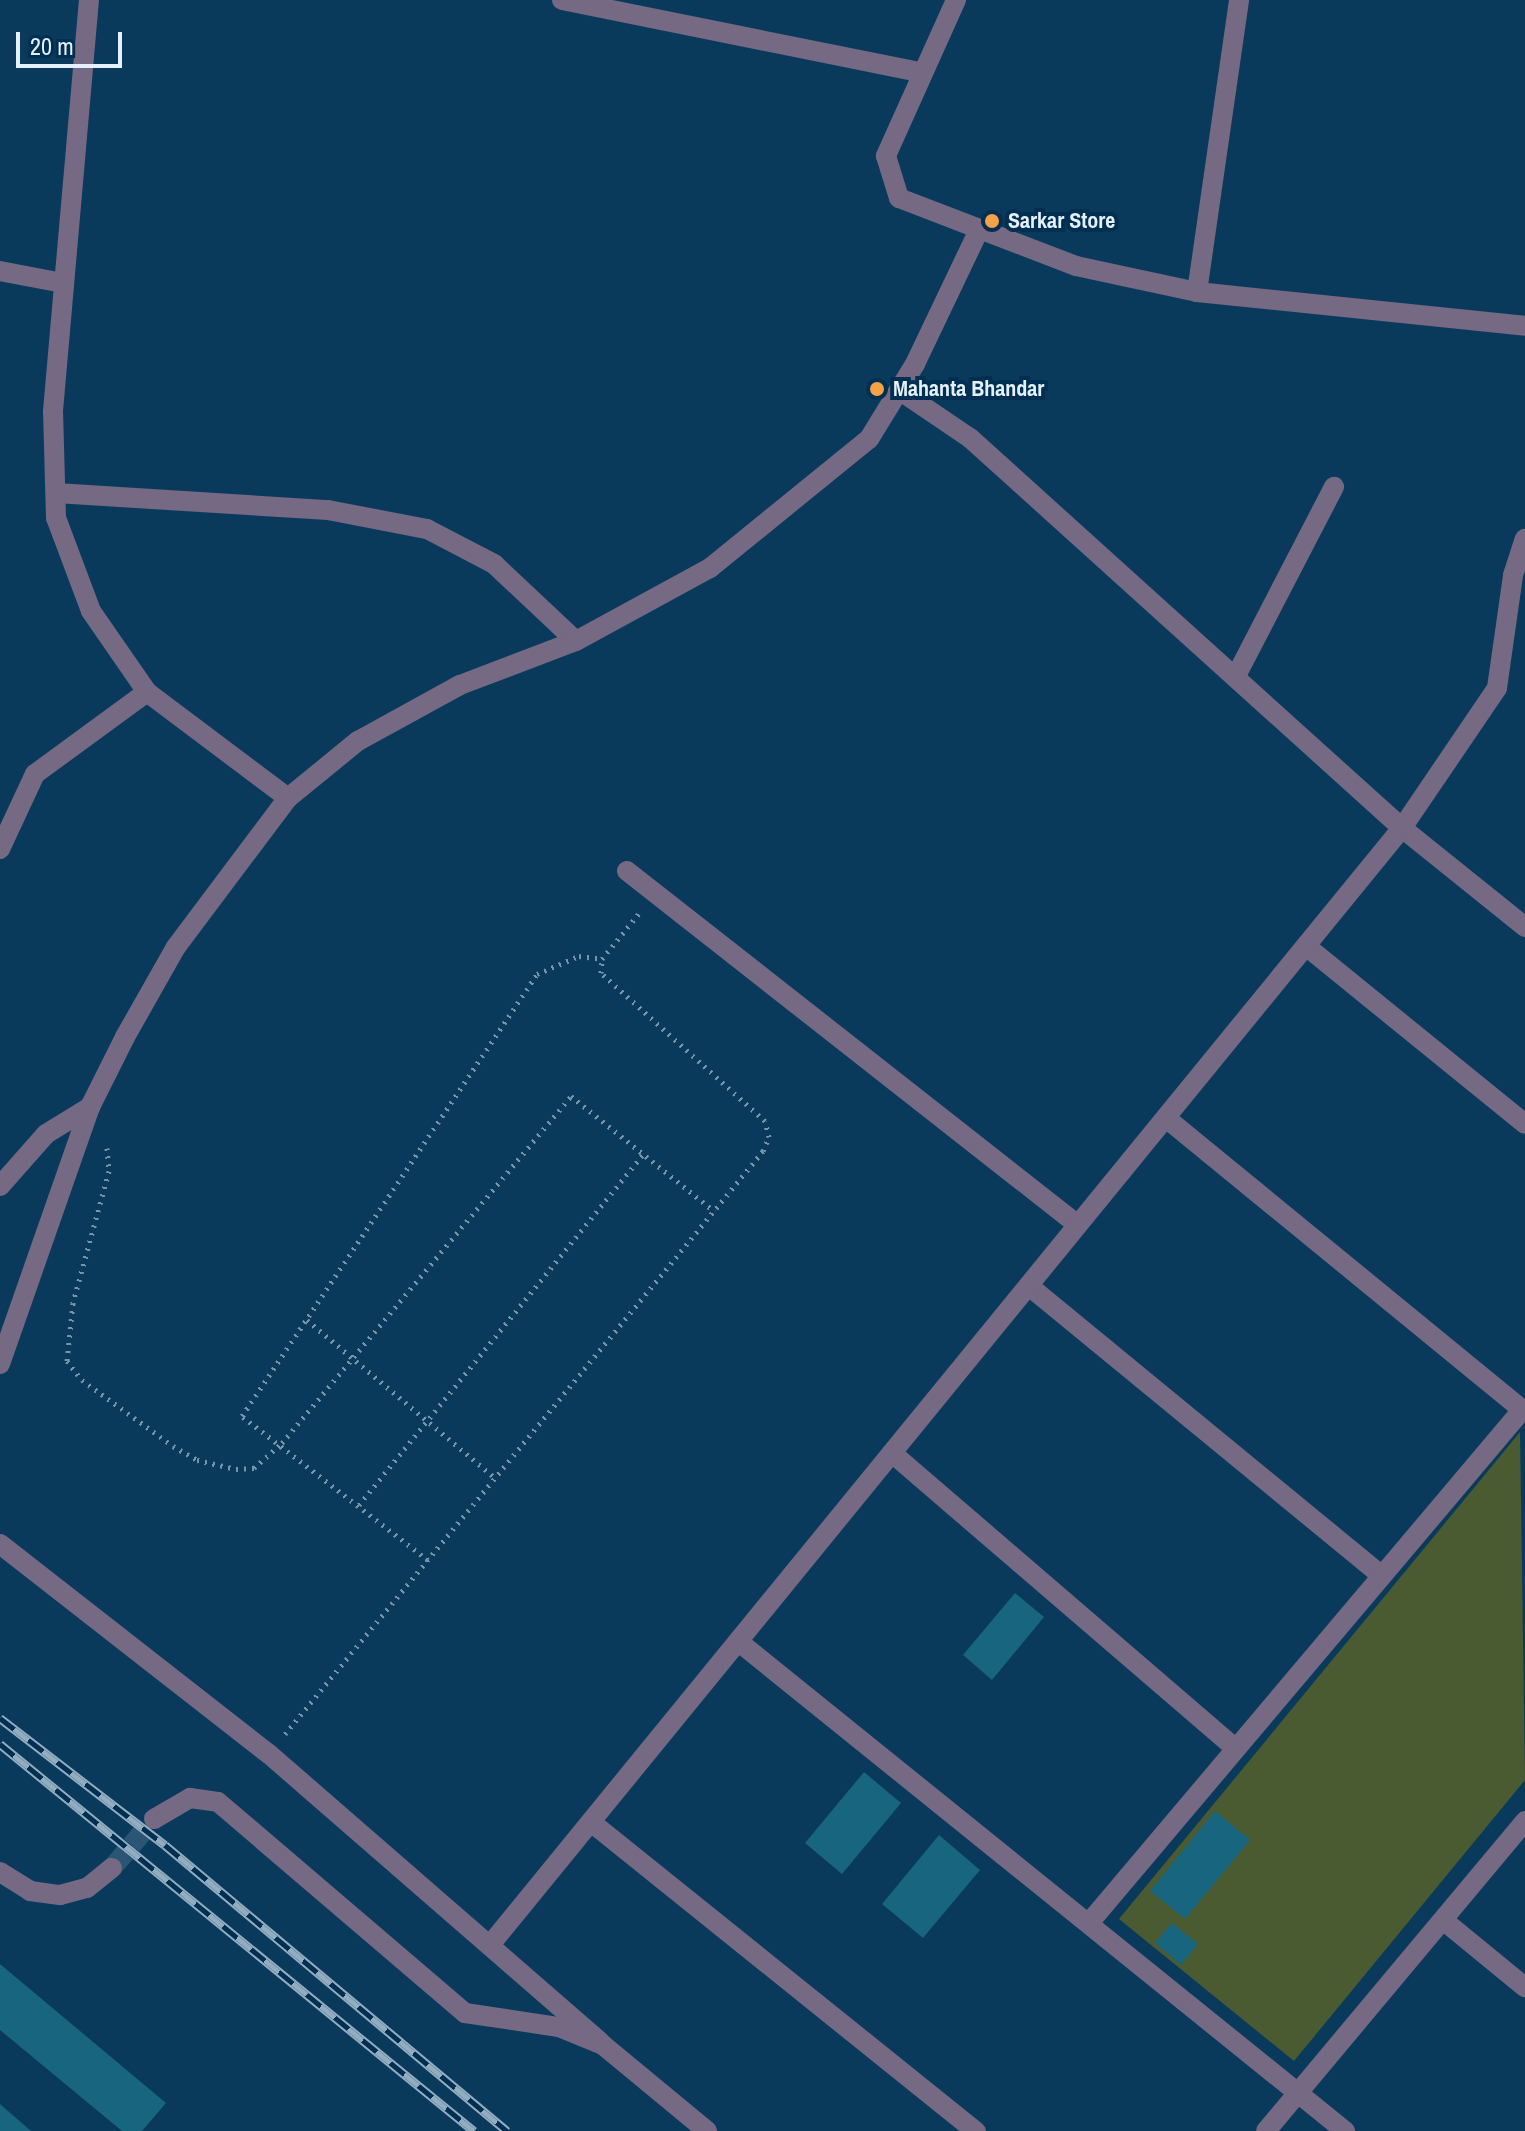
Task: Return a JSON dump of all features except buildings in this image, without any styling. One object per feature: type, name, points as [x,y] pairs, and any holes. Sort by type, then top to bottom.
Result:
[{"type":"street","points":[[89,0],[53,411],[56,518],[91,611],[147,692],[288,798]]},
{"type":"street","points":[[562,0],[920,72]]},
{"type":"street","points":[[956,0],[920,72],[886,156],[888,178],[899,198],[978,232],[1076,266],[1197,292],[1525,326]]},
{"type":"street","points":[[1197,292],[1239,0]]},
{"type":"street","points":[[0,1364],[90,1107],[176,947],[288,798],[358,741],[460,685],[576,641],[710,568],[869,439],[899,390],[978,232]]},
{"type":"street","points":[[0,271],[63,283]]},
{"type":"street","points":[[899,390],[970,438],[1237,674],[1402,828],[1525,927]]},
{"type":"street","points":[[1237,674],[1334,487]]},
{"type":"street","points":[[56,493],[328,510],[427,529],[494,564],[576,641]]},
{"type":"street","points":[[490,1945],[1402,828],[1515,662],[1513,575],[1525,539]]},
{"type":"street","points":[[0,849],[35,774],[147,692]]},
{"type":"street","points":[[627,871],[1078,1225]]},
{"type":"street","points":[[1306,946],[1525,1124]]},
{"type":"street","points":[[0,1186],[46,1134],[90,1107]]},
{"type":"street","points":[[1089,1923],[1379,1574],[1524,1411],[1166,1118]]},
{"type":"street","points":[[1029,1286],[1379,1574]]},
{"type":"street","points":[[892,1453],[1235,1748]]},
{"type":"street","points":[[0,1544],[269,1754],[603,2045],[707,2131]]},
{"type":"street","points":[[739,1642],[1345,2131]]},
{"type":"street","points":[[154,1819],[178,1802],[214,1800],[465,2013],[559,2027],[603,2045]]},
{"type":"street","points":[[1266,2131],[1525,1821]]},
{"type":"street","points":[[591,1822],[976,2131]]},
{"type":"street","points":[[0,1872],[30,1891],[60,1895],[87,1888],[112,1868]]},
{"type":"street","points":[[1443,1920],[1525,1987]]},
{"type":"path","points":[[602,959],[655,893]]},
{"type":"path","points":[[428,1560],[282,1443],[242,1416],[537,974],[579,956],[602,959]]},
{"type":"path","points":[[269,1754],[763,1151],[765,1121],[609,986],[602,959]]},
{"type":"path","points":[[90,1107],[106,1138],[109,1171],[73,1303],[67,1361],[82,1380],[197,1460],[254,1468],[282,1443],[571,1096],[714,1211]]},
{"type":"path","points":[[359,1505],[644,1153]]},
{"type":"path","points":[[307,1320],[495,1478]]},
{"type":"green space","points":[[1520,1432],[1525,1780],[1294,2061],[1119,1919]]},
{"type":"tunnel","points":[[112,1868],[154,1819]]},
{"type":"railway","points":[[0,1718],[165,1845],[507,2131]]},
{"type":"railway","points":[[0,1744],[474,2131]]},
{"type":"place","name":"Sarkar Store","points":[[992,221]]},
{"type":"place","name":"Mahanta Bhandar","points":[[877,389]]}]
